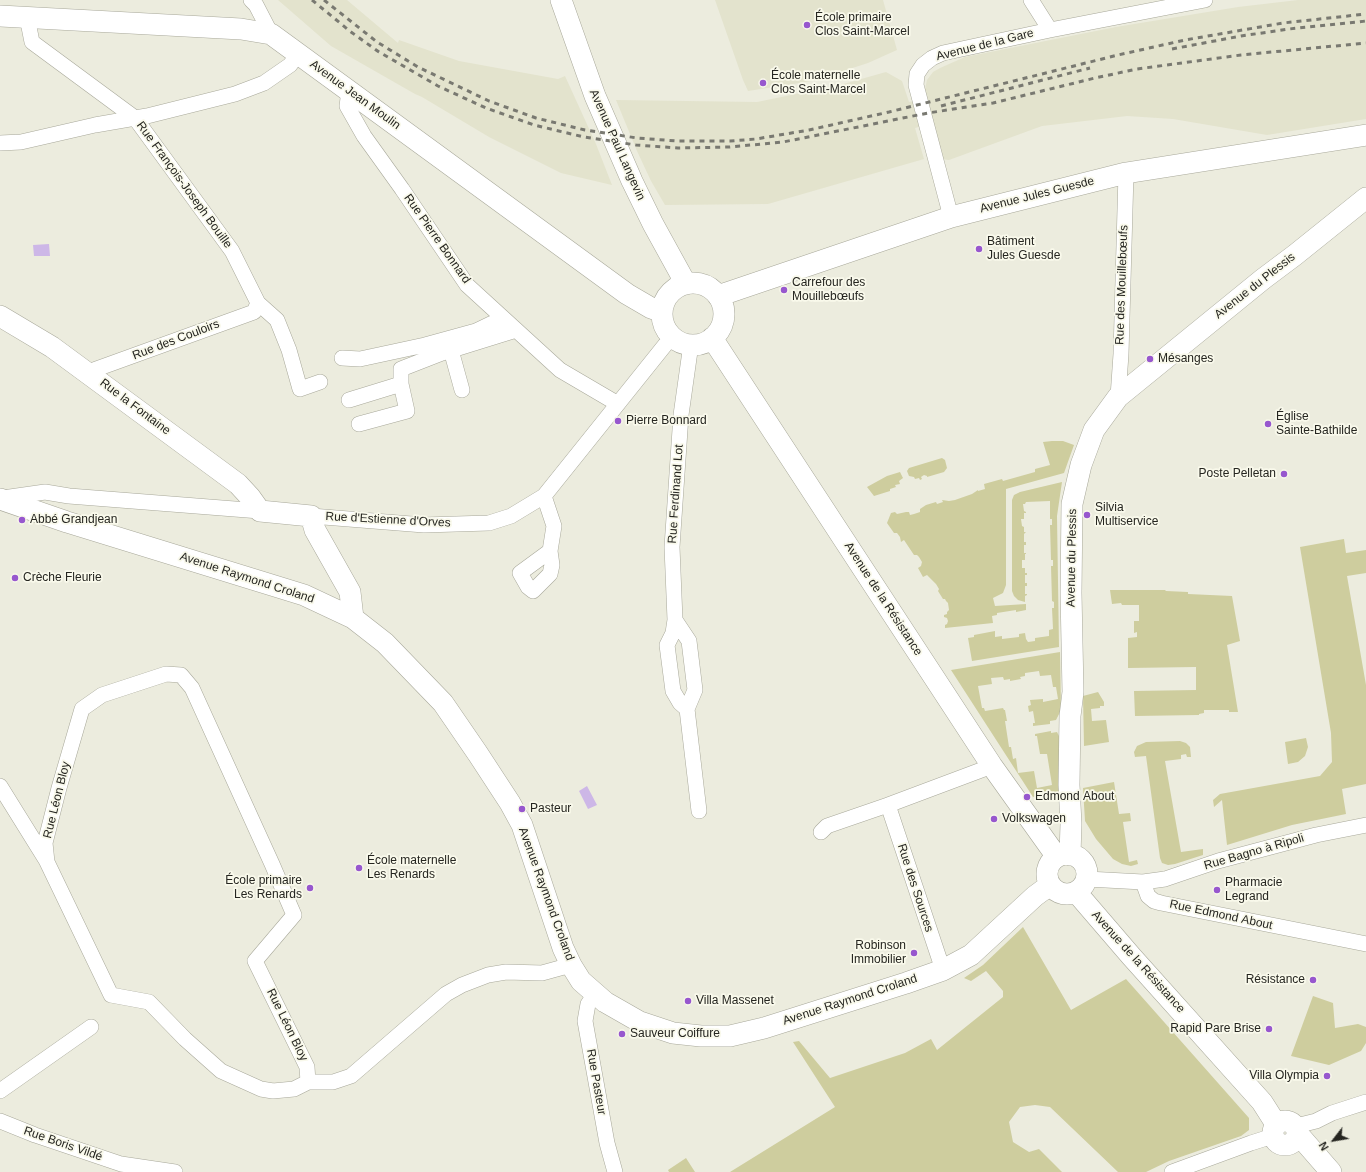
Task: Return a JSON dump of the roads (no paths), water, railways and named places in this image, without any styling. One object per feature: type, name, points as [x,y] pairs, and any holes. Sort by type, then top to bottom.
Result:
[{"type":"main road","name":"Avenue Paul Langevin","points":[[561,0],[595,96],[632,181],[653,224],[686,284]]},
{"type":"main road","name":"Avenue Jean Moulin","points":[[0,16],[241,29],[271,34],[627,294],[651,308],[662,312]]},
{"type":"main road","name":"Avenue Jules Guesde","points":[[718,296],[951,217],[1126,173],[1366,135]]},
{"type":"main road","name":"Avenue du Plessis","points":[[1064,856],[1071,824],[1069,785],[1070,716],[1073,692],[1071,593],[1072,504],[1082,465],[1094,430],[1118,397],[1263,279],[1366,198]]},
{"type":"main road","points":[[695,283],[712,289],[718,296],[722,304],[724,314],[718,332],[712,338],[705,342],[682,341],[667,330],[663,321],[662,312],[665,302],[670,294],[677,288],[686,284],[695,283]]},
{"type":"main road","name":"Rue la Fontaine","points":[[0,316],[52,347],[88,372],[238,484],[260,511]]},
{"type":"main road","name":"Avenue de la Résistance","points":[[712,338],[992,766],[1064,856]]},
{"type":"main road","name":"Avenue Raymond Croland","points":[[0,499],[304,595],[353,618],[385,643],[443,703],[510,803],[522,825],[562,948],[581,981],[605,1002],[640,1022],[673,1033],[701,1036],[730,1036],[764,1028],[906,983],[943,970],[971,955],[1035,896],[1050,885]]},
{"type":"main road","name":"Rue d'Estienne d'Orves","points":[[260,511],[311,516]]},
{"type":"main road","points":[[311,516],[315,530],[350,592],[353,618]]},
{"type":"main road","points":[[1064,856],[1076,857],[1085,866],[1087,872],[1081,885],[1071,894],[1059,892],[1050,885],[1047,873],[1052,861],[1064,856]]},
{"type":"main road","name":"Avenue de la Résistance","points":[[1081,885],[1131,956],[1262,1102],[1287,1133],[1314,1172]]},
{"type":"main road","name":"Avenue de la Résistance","points":[[1287,1133],[1331,1172]]},
{"type":"street","points":[[251,0],[256,5],[271,34]]},
{"type":"street","points":[[1031,0],[1050,30]]},
{"type":"street","name":"Avenue de la Gare","points":[[951,217],[916,85],[917,74],[923,65],[932,58],[943,53],[1050,30],[1205,0]]},
{"type":"street","name":"Rue François-Joseph Bouille","points":[[27,18],[32,42],[134,118],[232,251],[258,303]]},
{"type":"street","points":[[0,143],[21,142],[95,125],[179,109],[235,94],[264,83],[290,65],[298,54]]},
{"type":"street","name":"Rue Pierre Bonnard","points":[[349,91],[347,106],[364,136],[467,285],[560,370],[618,404]]},
{"type":"street","name":"Rue des Mouillebœufs","points":[[1118,397],[1121,354],[1126,173]]},
{"type":"street","points":[[258,303],[277,320],[289,350],[300,389],[320,382]]},
{"type":"street","name":"Rue des Couloirs","points":[[88,372],[254,312],[258,303]]},
{"type":"street","points":[[342,358],[360,359],[425,345],[476,330],[503,318]]},
{"type":"street","points":[[358,424],[407,411],[401,384],[401,369],[451,350],[516,330]]},
{"type":"street","name":"Rue d'Estienne d'Orves","points":[[311,516],[424,525],[488,523],[511,516],[544,496],[665,345],[682,341]]},
{"type":"street","name":"Rue Ferdinand Lot","points":[[682,341],[681,415],[672,547],[675,620],[673,633],[667,645],[673,691],[680,703],[687,709]]},
{"type":"street","points":[[451,350],[462,390]]},
{"type":"street","points":[[349,400],[401,384]]},
{"type":"street","name":"Rue d'Estienne d'Orves","points":[[0,499],[45,492],[69,496],[260,511]]},
{"type":"street","name":"Rue d'Estienne d'Orves","points":[[38,512],[38,501],[59,499],[69,496]]},
{"type":"street","points":[[544,496],[554,526],[550,551]]},
{"type":"street","points":[[675,620],[689,641],[696,690],[687,709],[699,811]]},
{"type":"street","name":"Rue Léon Bloy","points":[[166,674],[181,675],[192,688],[294,915],[256,961],[307,1067],[308,1082],[294,1089],[273,1091],[261,1090],[221,1071],[185,1039],[149,1002],[111,995],[47,862],[46,843],[59,788],[82,708],[102,695],[166,674]]},
{"type":"street","points":[[821,832],[827,826],[992,766]]},
{"type":"street","points":[[0,786],[47,862]]},
{"type":"street","name":"Rue des Sources","points":[[888,805],[943,970]]},
{"type":"street","name":"Rue Bagno à Ripoli","points":[[1143,882],[1165,879],[1218,861],[1316,835],[1366,825]]},
{"type":"street","points":[[1081,885],[1143,882]]},
{"type":"street","name":"Rue Edmond About","points":[[1143,882],[1148,896],[1154,901],[1161,903],[1366,944]]},
{"type":"street","points":[[308,1082],[333,1082],[351,1076],[446,994],[462,985],[488,975],[506,972],[542,973],[571,965]]},
{"type":"street","name":"Rue Pasteur","points":[[595,994],[588,1004],[585,1021],[606,1143],[615,1172]]},
{"type":"street","points":[[0,1091],[91,1027]]},
{"type":"street","points":[[1172,1172],[1251,1143],[1287,1133],[1332,1112],[1366,1102]]},
{"type":"street","name":"Rue Boris Vildé","points":[[0,1121],[35,1135],[121,1164],[175,1172]]},
{"type":"railway","points":[[312,0],[351,32],[379,52],[438,86],[486,108],[534,125],[584,137],[636,145],[678,148],[730,147],[783,142],[928,113],[993,103],[1137,69],[1241,55],[1366,43]]},
{"type":"railway","points":[[324,0],[377,42],[418,67],[489,101],[536,118],[585,130],[637,138],[677,141],[730,141],[756,139],[809,130],[1185,40],[1283,23],[1366,14]]},
{"type":"railway","points":[[1172,49],[1289,29],[1366,21]]},
{"type":"railway","points":[[941,106],[1090,68]]},
{"type":"place","name":"École primaire Clos Saint-Marcel","points":[[807,25]]},
{"type":"place","name":"École maternelle Clos Saint-Marcel","points":[[763,83]]},
{"type":"place","name":"Bâtiment Jules Guesde","points":[[979,249]]},
{"type":"place","name":"Carrefour des Mouillebœufs","points":[[784,290]]},
{"type":"place","name":"Mésanges","points":[[1150,359]]},
{"type":"place","name":"Pierre Bonnard","points":[[618,421]]},
{"type":"place","name":"Église Sainte-Bathilde","points":[[1268,424]]},
{"type":"place","name":"Poste Pelletan","points":[[1284,474]]},
{"type":"place","name":"Silvia Multiservice","points":[[1087,515]]},
{"type":"place","name":"Abbé Grandjean","points":[[22,520]]},
{"type":"place","name":"Crèche Fleurie","points":[[15,578]]},
{"type":"place","name":"Edmond About","points":[[1027,797]]},
{"type":"place","name":"Pasteur","points":[[522,809]]},
{"type":"place","name":"Volkswagen","points":[[994,819]]},
{"type":"place","name":"École maternelle Les Renards","points":[[359,868]]},
{"type":"place","name":"École primaire Les Renards","points":[[310,888]]},
{"type":"place","name":"Pharmacie Legrand","points":[[1217,890]]},
{"type":"place","name":"Robinson Immobilier","points":[[914,953]]},
{"type":"place","name":"Résistance","points":[[1313,980]]},
{"type":"place","name":"Villa Massenet","points":[[688,1001]]},
{"type":"place","name":"Rapid Pare Brise","points":[[1269,1029]]},
{"type":"place","name":"Sauveur Coiffure","points":[[622,1034]]},
{"type":"place","name":"Villa Olympia","points":[[1327,1076]]}]
